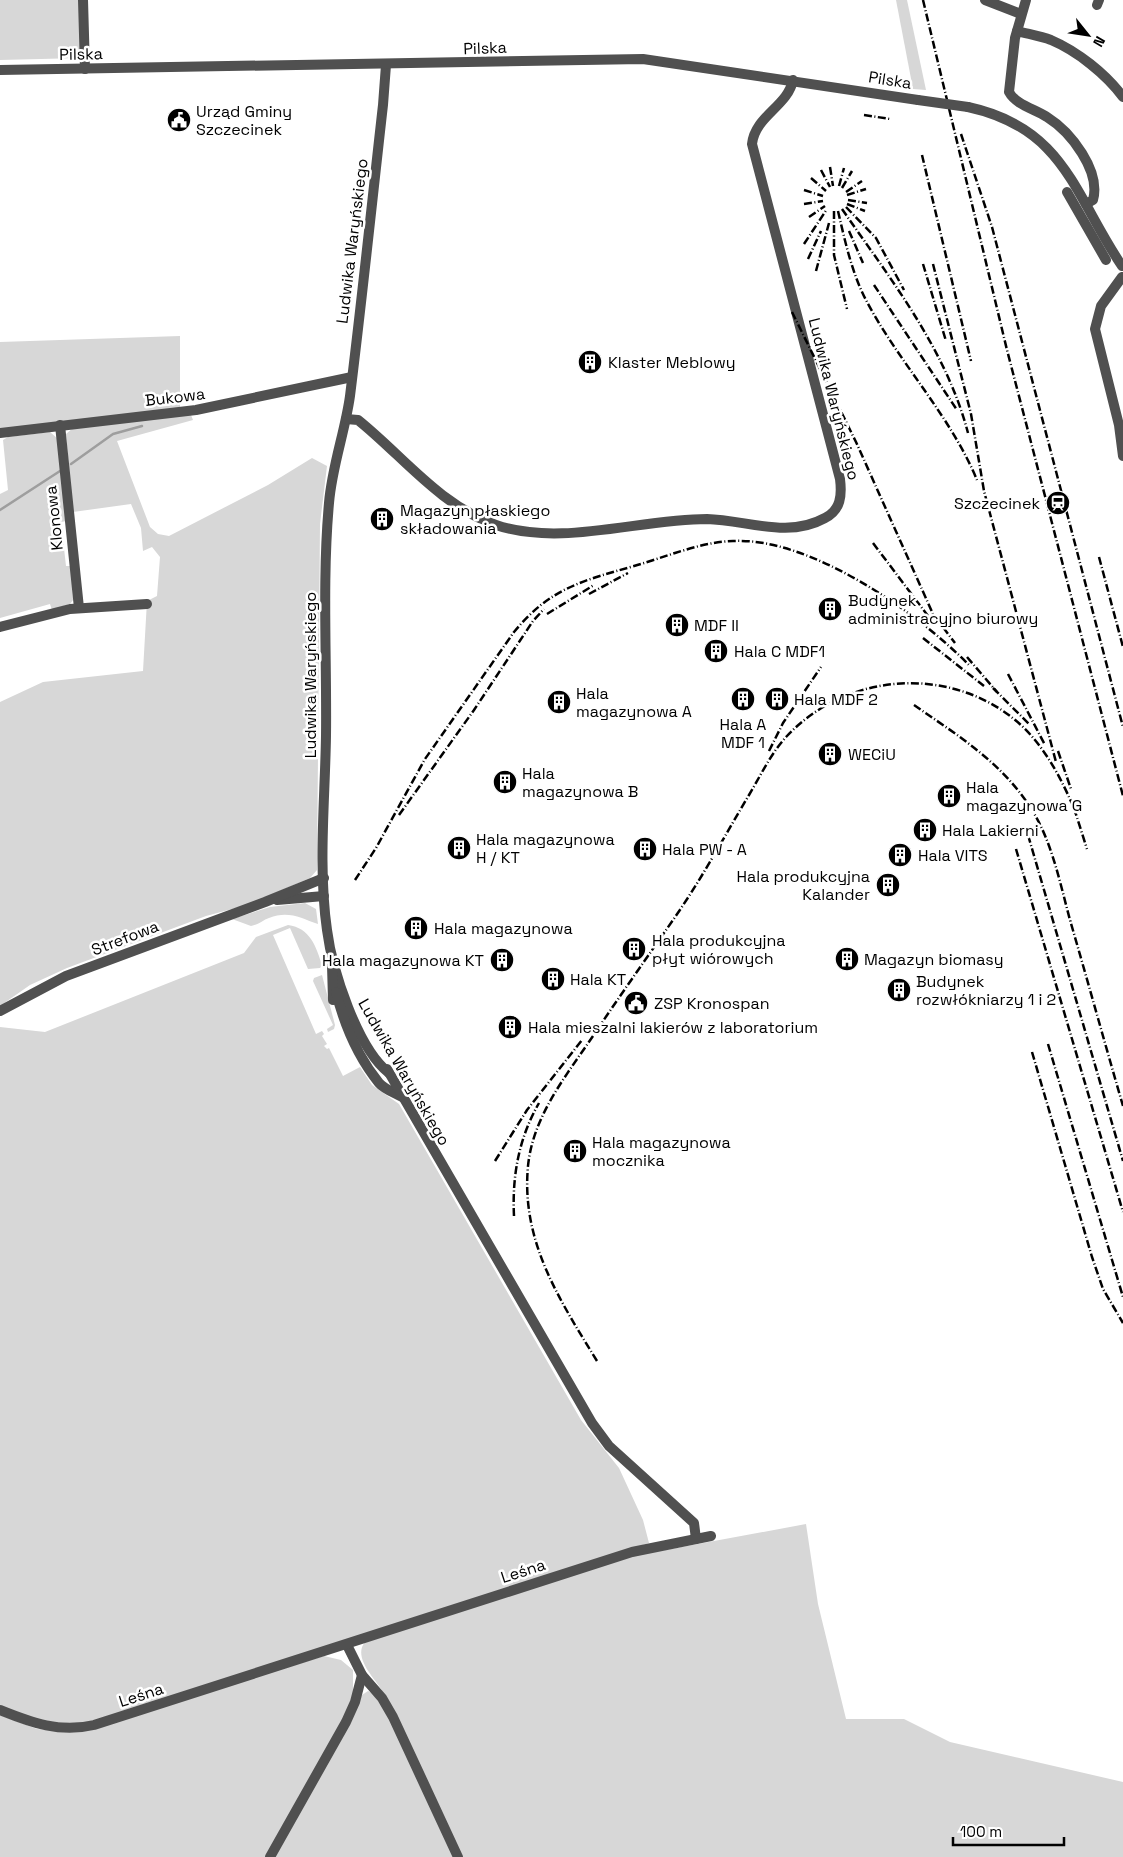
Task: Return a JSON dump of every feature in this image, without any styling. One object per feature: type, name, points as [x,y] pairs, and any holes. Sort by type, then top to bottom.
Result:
[{"type":"street","points":[[83,0],[85,69]]},
{"type":"street","points":[[985,0],[1021,14]]},
{"type":"street","points":[[1026,0],[1017,31],[1008,92],[1016,100],[1048,117],[1076,143],[1088,166],[1095,192],[1093,200],[1086,204]]},
{"type":"street","points":[[1017,31],[1048,39],[1062,46],[1104,76],[1123,97]]},
{"type":"street","name":"Pilska","points":[[0,70],[386,65],[643,59],[792,80],[968,107],[1006,119],[1042,142],[1064,166],[1102,234]]},
{"type":"street","name":"Ludwika Waryńskiego","points":[[386,65],[352,377],[346,419],[333,474],[328,520],[324,896],[333,968],[348,1008],[360,1031],[382,1067],[389,1073],[592,1423],[614,1451],[694,1523],[696,1539]]},
{"type":"street","name":"Ludwika Waryńskiego","points":[[346,419],[358,420],[459,508],[484,520],[511,529],[552,533],[706,520],[796,529],[829,516],[837,508],[840,500],[840,479],[818,390],[753,151],[753,138],[757,127],[788,92],[792,80]]},
{"type":"street","points":[[1067,192],[1106,260]]},
{"type":"street","points":[[1102,234],[1123,254]]},
{"type":"street","points":[[1102,234],[1123,266],[1122,281],[1108,295],[1098,314],[1095,329],[1122,433],[1123,456]]},
{"type":"street","name":"Bukowa","points":[[0,433],[196,410],[352,377]]},
{"type":"street","name":"Klonowa","points":[[60,425],[78,608]]},
{"type":"street","points":[[0,628],[55,612],[78,608],[147,604]]},
{"type":"street","name":"Strefowa","points":[[0,1012],[66,976],[324,878]]},
{"type":"street","name":"Strefowa","points":[[265,902],[324,896]]},
{"type":"street","points":[[333,968],[346,1025],[380,1084],[402,1097]]},
{"type":"street","name":"Leśna","points":[[0,1710],[44,1726],[82,1728],[347,1645],[632,1552],[711,1536]]},
{"type":"street","points":[[347,1645],[362,1675],[372,1685],[393,1717],[458,1857]]},
{"type":"street","points":[[270,1857],[346,1722],[355,1702],[362,1675]]},
{"type":"shaded area","points":[[0,0],[79,0],[81,58],[0,60]]},
{"type":"shaded area","points":[[896,0],[907,0],[926,90],[913,89]]},
{"type":"shaded area","points":[[180,336],[180,408],[0,429],[0,342]]},
{"type":"shaded area","points":[[191,415],[193,420],[117,441],[150,527],[158,534],[169,536],[268,485],[312,458],[327,466],[320,524],[317,870],[310,878],[247,905],[206,916],[67,968],[30,985],[0,1006],[0,702],[43,682],[143,671],[147,601],[157,596],[160,557],[152,547],[143,551],[141,528],[131,504],[73,512],[66,434],[73,428]]},
{"type":"shaded area","points":[[50,432],[58,439],[67,521],[61,522],[66,566],[71,566],[73,600],[70,604],[52,610],[50,604],[0,618],[0,494],[8,490],[3,440],[8,437]]},
{"type":"shaded area","points":[[305,903],[316,909],[318,924],[300,917],[288,915],[276,916],[251,926],[232,919],[270,907]]},
{"type":"shaded area","points":[[288,925],[296,927],[307,934],[317,951],[322,965],[320,968],[308,969],[290,928],[273,935],[316,1034],[322,1031],[324,1034],[322,1036],[327,1044],[324,1046],[327,1049],[329,1048],[343,1076],[360,1067],[372,1085],[399,1104],[581,1420],[619,1468],[643,1520],[649,1543],[118,1715],[78,1724],[37,1720],[0,1706],[0,1027],[45,1032],[244,953],[256,937]]},
{"type":"shaded area","points":[[322,975],[335,1025],[334,1029],[328,1032],[327,1029],[333,1025],[313,981],[314,978]]},
{"type":"shaded area","points":[[806,1524],[818,1604],[846,1719],[904,1719],[950,1742],[1123,1782],[1123,1857],[460,1857],[393,1712],[383,1692],[363,1661],[361,1655],[365,1642],[633,1556]]},
{"type":"shaded area","points":[[324,1656],[341,1660],[353,1670],[353,1695],[344,1717],[266,1857],[0,1857],[0,1715],[37,1729],[73,1732]]},
{"type":"shaded area","points":[[368,1691],[377,1699],[401,1739],[455,1857],[273,1857],[362,1695]]},
{"type":"waterway","points":[[71,464],[113,434],[142,426]]},
{"type":"waterway","points":[[0,510],[60,471]]},
{"type":"railway","points":[[923,0],[1007,350],[1123,796]]},
{"type":"railway","points":[[864,115],[890,119]]},
{"type":"railway","points":[[961,134],[992,227],[1123,727]]},
{"type":"railway","points":[[922,155],[971,361]]},
{"type":"railway","points":[[830,167],[833,186]]},
{"type":"railway","points":[[839,186],[844,168]]},
{"type":"railway","points":[[821,170],[830,187]]},
{"type":"railway","points":[[842,188],[852,171]]},
{"type":"railway","points":[[811,178],[826,191]]},
{"type":"railway","points":[[846,192],[862,181]]},
{"type":"railway","points":[[847,195],[866,189]]},
{"type":"railway","points":[[804,190],[823,196]]},
{"type":"railway","points":[[848,200],[867,203]]},
{"type":"railway","points":[[804,204],[823,201]]},
{"type":"railway","points":[[847,204],[865,211]]},
{"type":"railway","points":[[809,217],[825,206]]},
{"type":"railway","points":[[846,207],[876,238],[904,290]]},
{"type":"railway","points":[[804,244],[827,209]]},
{"type":"railway","points":[[842,209],[898,289],[931,344],[946,373],[968,433]]},
{"type":"railway","points":[[834,211],[834,255],[847,309]]},
{"type":"railway","points":[[838,211],[853,269],[867,302],[894,347],[953,433],[977,480]]},
{"type":"railway","points":[[816,271],[829,223]]},
{"type":"railway","points":[[808,259],[821,231]]},
{"type":"railway","points":[[849,231],[863,263]]},
{"type":"railway","points":[[923,264],[946,341]]},
{"type":"railway","points":[[933,264],[971,414],[984,491],[1056,762]]},
{"type":"railway","points":[[874,285],[957,410]]},
{"type":"railway","points":[[792,312],[856,442],[933,614],[955,643]]},
{"type":"railway","points":[[355,880],[376,848],[425,759],[514,632],[527,617],[554,596],[598,576],[708,544],[733,541],[763,543],[795,551],[828,565],[860,582],[892,601],[921,623],[969,665]]},
{"type":"railway","points":[[873,543],[928,616]]},
{"type":"railway","points":[[1099,557],[1123,647]]},
{"type":"railway","points":[[589,594],[628,573]]},
{"type":"railway","points":[[547,614],[594,585]]},
{"type":"railway","points":[[399,815],[474,710],[533,621],[544,609]]},
{"type":"railway","points":[[923,638],[984,686]]},
{"type":"railway","points":[[967,657],[997,692]]},
{"type":"railway","points":[[769,751],[783,723],[821,667]]},
{"type":"railway","points":[[1008,674],[1045,745]]},
{"type":"railway","points":[[597,1361],[557,1292],[537,1244],[530,1219],[527,1193],[528,1166],[536,1130],[552,1097],[683,905],[771,757],[787,736],[812,714],[841,698],[871,688],[903,683],[935,685],[966,693],[995,706],[1031,735],[1054,767],[1076,813]]},
{"type":"railway","points":[[993,688],[1029,724]]},
{"type":"railway","points":[[914,705],[963,739],[993,764],[1020,793],[1039,822],[1055,863],[1123,1106]]},
{"type":"railway","points":[[1058,751],[1071,789]]},
{"type":"railway","points":[[1074,808],[1087,849]]},
{"type":"railway","points":[[1028,835],[1123,1161]]},
{"type":"railway","points":[[1016,849],[1123,1212]]},
{"type":"railway","points":[[495,1161],[527,1110],[582,1040]]},
{"type":"railway","points":[[1048,1044],[1123,1297]]},
{"type":"railway","points":[[1032,1052],[1092,1257],[1103,1289],[1123,1323]]},
{"type":"railway","points":[[514,1216],[514,1186],[518,1157],[526,1130],[539,1103]]},
{"type":"place","name":"Urząd Gminy Szczecinek","points":[[179,120]]},
{"type":"place","name":"Klaster Meblowy","points":[[590,362]]},
{"type":"place","name":"Szczecinek","points":[[1058,503]]},
{"type":"place","name":"Magazyn płaskiego składowania","points":[[382,519]]},
{"type":"place","name":"Budynek administracyjno biurowy","points":[[830,609]]},
{"type":"place","name":"MDF II","points":[[677,625]]},
{"type":"place","name":"Hala C MDF1","points":[[716,651]]},
{"type":"place","name":"Hala A MDF 1","points":[[743,699]]},
{"type":"place","name":"Hala MDF 2","points":[[777,699]]},
{"type":"place","name":"Hala magazynowa A","points":[[559,702]]},
{"type":"place","name":"WECiU","points":[[830,754]]},
{"type":"place","name":"Hala magazynowa B","points":[[505,782]]},
{"type":"place","name":"Hala magazynowa G","points":[[949,796]]},
{"type":"place","name":"Hala Lakierni","points":[[925,830]]},
{"type":"place","name":"Hala magazynowa H / KT","points":[[459,848]]},
{"type":"place","name":"Hala PW - A","points":[[645,849]]},
{"type":"place","name":"Hala VITS","points":[[900,855]]},
{"type":"place","name":"Hala produkcyjna Kalander","points":[[888,885]]},
{"type":"place","name":"Hala magazynowa","points":[[416,928]]},
{"type":"place","name":"Hala produkcyjna płyt wiórowych","points":[[634,949]]},
{"type":"place","name":"Magazyn biomasy","points":[[847,959]]},
{"type":"place","name":"Hala magazynowa KT","points":[[502,960]]},
{"type":"place","name":"Hala KT","points":[[553,979]]},
{"type":"place","name":"Budynek rozwłókniarzy 1 i 2","points":[[899,990]]},
{"type":"place","name":"ZSP Kronospan","points":[[636,1003]]},
{"type":"place","name":"Hala mieszalni lakierów z laboratorium","points":[[510,1027]]},
{"type":"place","name":"Hala magazynowa mocznika","points":[[575,1151]]}]
